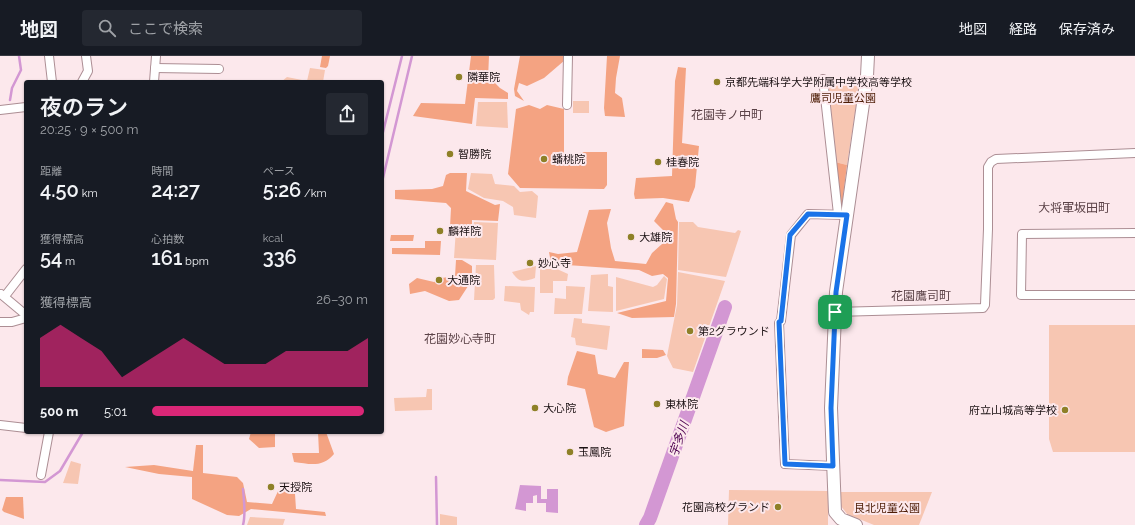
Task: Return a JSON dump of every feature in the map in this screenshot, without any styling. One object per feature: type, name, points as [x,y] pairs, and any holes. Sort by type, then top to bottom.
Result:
[{"type":"street","points":[[49,56],[52,80]]},
{"type":"street","points":[[83,80],[88,71],[86,56]]},
{"type":"street","points":[[154,80],[156,56]]},
{"type":"street","points":[[567,105],[568,56]]},
{"type":"street","points":[[856,525],[841,519],[835,512],[831,408],[836,292],[842,214],[868,56]]},
{"type":"street","points":[[155,68],[219,69]]},
{"type":"street","points":[[823,79],[842,214]]},
{"type":"street","points":[[0,110],[24,107]]},
{"type":"street","points":[[835,312],[983,308],[985,305],[988,229],[988,167],[991,162],[996,159],[1022,157],[1135,154]]},
{"type":"street","points":[[833,466],[785,464],[779,322],[781,321],[790,235],[808,214],[842,214]]},
{"type":"street","points":[[1135,233],[1022,234],[1021,295],[1135,295]]},
{"type":"street","points":[[24,271],[2,295],[24,313]]},
{"type":"street","points":[[0,322],[12,322],[24,319]]},
{"type":"street","points":[[0,425],[24,428]]},
{"type":"street","points":[[41,475],[49,434]]},
{"type":"green space","points":[[310,68],[325,70],[323,80],[307,80]]},
{"type":"green space","points":[[287,77],[302,80],[283,80]]},
{"type":"green space","name":"鷹司児童公園","points":[[828,84],[859,86],[847,165],[835,162]]},
{"type":"green space","points":[[573,101],[589,101],[589,113],[573,113]]},
{"type":"green space","points":[[478,102],[507,102],[508,128],[476,126]]},
{"type":"green space","points":[[471,173],[492,174],[495,184],[514,186],[520,192],[532,191],[538,196],[536,218],[514,215],[513,207],[503,201],[484,198],[468,189]]},
{"type":"green space","points":[[474,222],[498,223],[496,260],[454,258],[456,229],[473,230]]},
{"type":"green space","points":[[679,222],[693,222],[698,227],[735,233],[738,230],[741,231],[726,277],[678,270]]},
{"type":"green space","points":[[476,265],[494,265],[495,298],[493,300],[474,300]]},
{"type":"green space","points":[[536,266],[535,278],[527,280],[519,280],[512,272]]},
{"type":"green space","points":[[540,269],[557,269],[568,274],[567,281],[553,281],[553,293],[540,293]]},
{"type":"green space","name":"第2グラウンド","points":[[678,272],[725,281],[693,372],[673,368],[667,356],[677,305]]},
{"type":"green space","points":[[608,274],[608,286],[613,287],[613,312],[588,311],[591,275]]},
{"type":"green space","points":[[664,276],[667,279],[664,299],[616,311],[616,277],[653,287],[657,285]]},
{"type":"green space","points":[[505,286],[535,287],[534,312],[530,312],[529,315],[521,310],[520,303],[504,301]]},
{"type":"green space","points":[[566,286],[585,287],[582,314],[554,314],[555,298],[566,299]]},
{"type":"green space","points":[[574,318],[582,319],[582,323],[610,326],[607,350],[576,345],[575,338],[571,337]]},
{"type":"green space","points":[[1049,325],[1135,325],[1135,452],[1053,452],[1049,439]]},
{"type":"green space","points":[[427,389],[432,389],[432,410],[395,411],[394,398],[426,397]]},
{"type":"green space","points":[[71,461],[81,464],[78,484],[63,483]]},
{"type":"green space","name":"花園高校グランド","points":[[729,490],[828,491],[828,525],[728,525]]},
{"type":"green space","name":"艮北児童公園","points":[[841,492],[932,492],[919,525],[874,525],[847,514],[841,506]]},
{"type":"green space","points":[[440,514],[457,517],[457,525],[440,525]]},
{"type":"green space","points":[[250,517],[285,519],[283,525],[247,525]]},
{"type":"shaded area","points":[[322,56],[330,56],[328,66],[326,68],[320,67]]},
{"type":"shaded area","points":[[471,56],[489,56],[489,82],[495,83],[508,93],[508,99],[475,98],[472,124],[413,116],[421,103],[465,104]]},
{"type":"shaded area","points":[[520,56],[565,56],[565,60],[544,78],[527,86],[519,83],[517,91],[524,101],[515,96],[514,89]]},
{"type":"shaded area","points":[[607,56],[620,56],[615,93],[622,98],[625,117],[605,116],[604,108]]},
{"type":"shaded area","points":[[678,67],[686,68],[682,143],[699,146],[695,187],[689,202],[663,198],[635,199],[634,194],[636,178],[672,176],[675,81]]},
{"type":"shaded area","name":"蟠桃院","points":[[529,105],[540,109],[547,105],[564,109],[564,164],[578,164],[580,152],[607,152],[607,185],[604,189],[520,188],[508,174],[516,109]]},
{"type":"shaded area","points":[[835,162],[847,165],[842,205],[839,205]]},
{"type":"shaded area","points":[[450,173],[467,173],[466,191],[495,205],[500,204],[498,221],[472,220],[472,229],[450,227],[451,208],[446,203],[395,199],[395,190],[432,189],[443,186],[446,175]]},
{"type":"shaded area","points":[[666,202],[673,204],[678,222],[676,304],[674,317],[632,318],[617,313],[666,301],[668,278],[663,274],[652,276],[639,270],[551,263],[549,252],[558,254],[577,252],[589,210],[611,209],[607,223],[611,248],[615,261],[646,264],[652,253],[662,244],[664,231],[654,221]]},
{"type":"shaded area","points":[[391,235],[414,235],[413,241],[390,241]]},
{"type":"shaded area","points":[[425,241],[441,241],[440,255],[392,254],[392,248],[425,248]]},
{"type":"shaded area","points":[[456,260],[462,260],[472,266],[472,280],[459,300],[449,301],[425,291],[410,294],[409,284],[417,278],[434,282],[442,278],[455,276]]},
{"type":"shaded area","points":[[642,349],[663,350],[666,355],[657,358],[642,358]]},
{"type":"shaded area","points":[[577,351],[595,355],[598,374],[615,378],[624,362],[629,362],[624,426],[606,432],[594,427],[585,389],[567,385],[568,377]]},
{"type":"shaded area","points":[[250,434],[275,434],[275,447],[259,448],[249,439]]},
{"type":"shaded area","points":[[318,434],[327,434],[334,454],[325,461],[316,464],[294,462],[292,453],[319,453]]},
{"type":"shaded area","points":[[196,445],[203,445],[203,473],[237,477],[243,483],[247,502],[272,504],[279,489],[295,494],[296,509],[325,512],[326,516],[251,509],[239,516],[227,515],[192,499],[192,477],[159,474],[125,467],[154,465],[193,471]]},
{"type":"shaded area","points":[[520,485],[541,486],[541,499],[547,499],[547,489],[558,489],[558,513],[546,512],[546,503],[537,503],[537,495],[533,496],[533,503],[526,503],[526,511],[515,509]]},
{"type":"shaded area","points":[[6,497],[23,497],[24,519],[2,510]]},
{"type":"waterway","points":[[10,100],[12,88],[21,70],[19,56]]},
{"type":"waterway","points":[[384,128],[402,56]]},
{"type":"waterway","points":[[384,174],[412,56]]},
{"type":"waterway","name":"宇多川","points":[[646,525],[650,518],[725,307]]},
{"type":"waterway","points":[[0,480],[45,482],[60,471],[82,434]]},
{"type":"waterway","points":[[436,477],[437,525]]},
{"type":"waterway","points":[[243,489],[245,512],[243,525]]},
{"type":"place","name":"隣華院","points":[[459,77]]},
{"type":"place","name":"京都先端科学大学附属中学校高等学校","points":[[717,82]]},
{"type":"place","name":"智勝院","points":[[450,154]]},
{"type":"place","name":"蟠桃院","points":[[544,159]]},
{"type":"place","name":"桂春院","points":[[658,162]]},
{"type":"place","name":"麟祥院","points":[[440,231]]},
{"type":"place","name":"大雄院","points":[[631,237]]},
{"type":"place","name":"妙心寺","points":[[530,263]]},
{"type":"place","name":"大通院","points":[[439,280]]},
{"type":"place","name":"第2グラウンド","points":[[690,331]]},
{"type":"place","name":"東林院","points":[[657,404]]},
{"type":"place","name":"大心院","points":[[535,408]]},
{"type":"place","name":"府立山城高等学校","points":[[1065,410]]},
{"type":"place","name":"玉鳳院","points":[[570,452]]},
{"type":"place","name":"天授院","points":[[271,487]]},
{"type":"place","name":"花園高校グランド","points":[[778,507]]},
{"type":"district","name":"花園寺ノ中町","points":[[727,115]]},
{"type":"district","name":"大将軍坂田町","points":[[1074,208]]},
{"type":"district","name":"花園鷹司町","points":[[921,296]]},
{"type":"district","name":"花園妙心寺町","points":[[460,339]]},
{"type":"route","points":[[808,214],[847,215],[836,292],[835,312],[831,408],[833,466],[785,464],[779,322],[781,321],[790,235],[808,214]]}]
